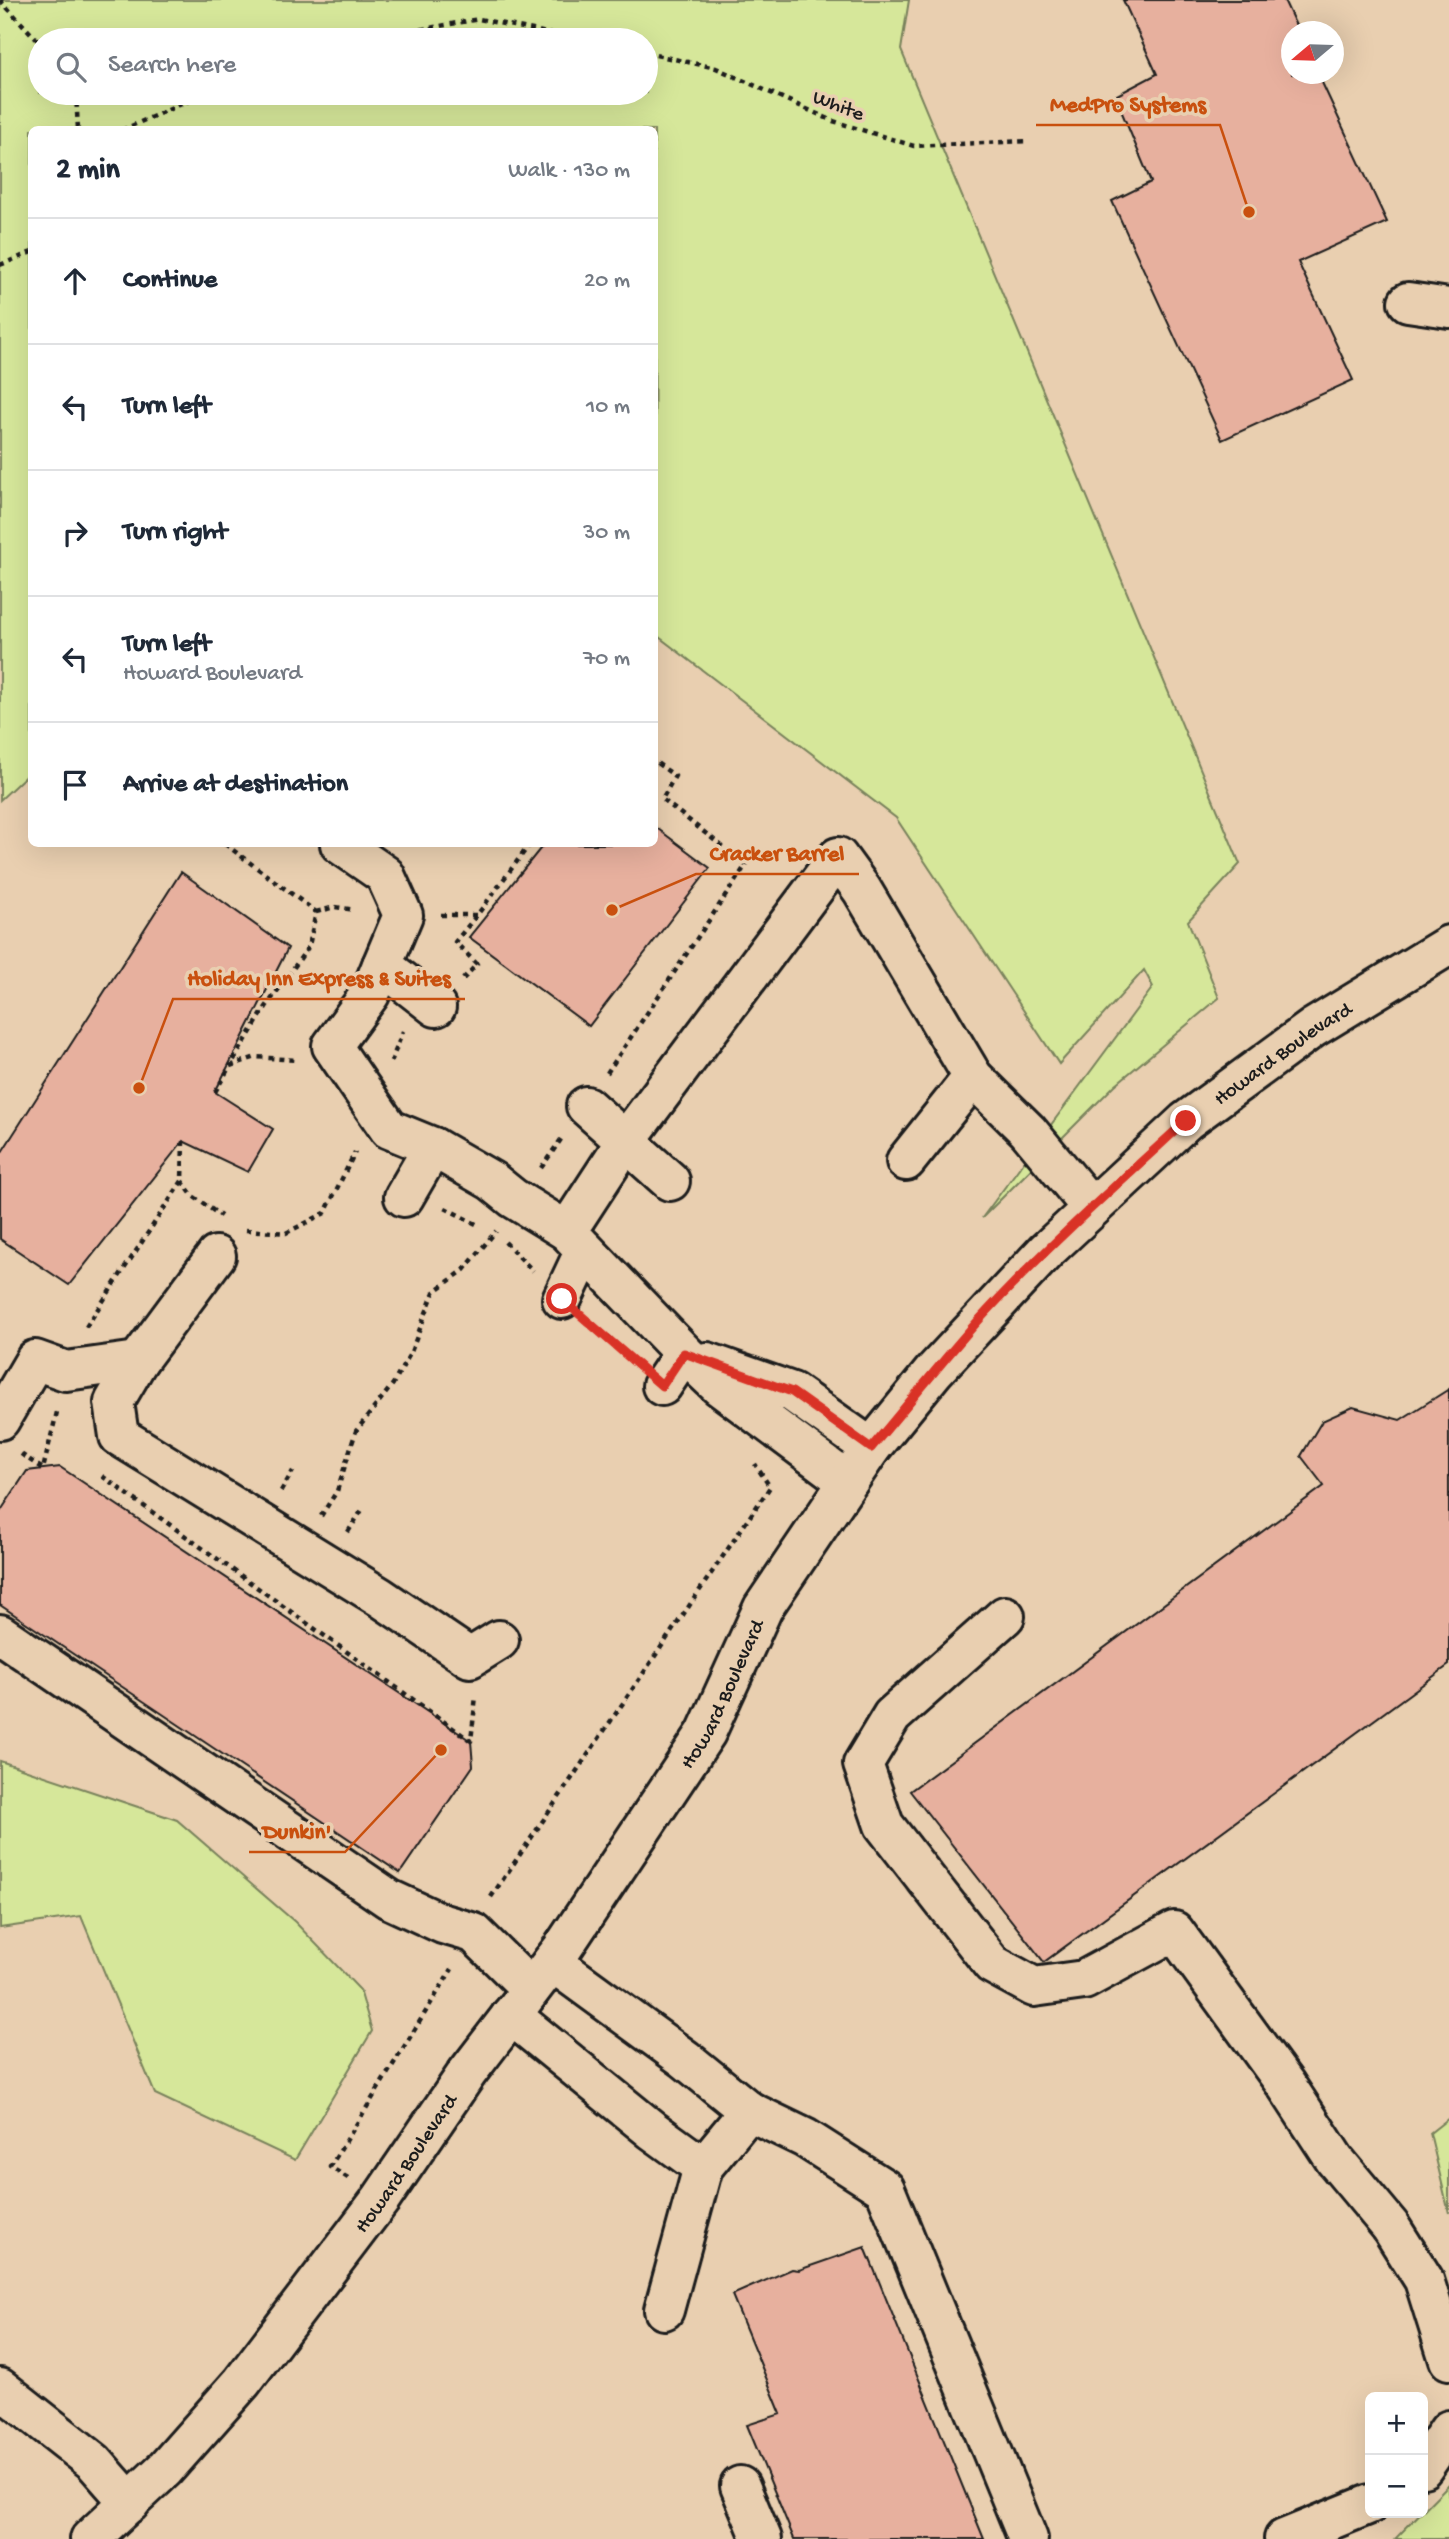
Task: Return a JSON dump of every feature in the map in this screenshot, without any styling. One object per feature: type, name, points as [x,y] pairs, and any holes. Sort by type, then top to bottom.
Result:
[{"type":"main road","points":[[1408,302],[1449,308]]},
{"type":"main road","points":[[344,847],[384,875],[403,915],[370,994],[332,1046],[388,1129],[433,1147],[492,1181],[576,1241],[719,1386],[848,1482]]},
{"type":"main road","points":[[562,1299],[576,1241],[625,1142],[838,857],[862,890],[973,1077],[1028,1131],[1091,1207]]},
{"type":"main road","name":"Howard Boulevard","points":[[90,2539],[198,2434],[242,2382],[381,2199],[467,2073],[531,1989],[706,1733],[763,1608],[871,1448],[934,1371],[980,1319],[1091,1207],[1196,1113],[1313,1028],[1449,945]]},
{"type":"main road","points":[[382,965],[436,1007]]},
{"type":"main road","points":[[906,1161],[973,1077]]},
{"type":"main road","points":[[586,1106],[670,1181]]},
{"type":"main road","points":[[421,1202],[433,1147]]},
{"type":"main road","points":[[228,1236],[138,1361],[114,1402],[119,1436],[380,1597],[470,1658],[499,1640]]},
{"type":"main road","points":[[684,1353],[792,1392],[871,1448]]},
{"type":"main road","points":[[662,1386],[684,1353]]},
{"type":"main road","points":[[5,1434],[36,1360],[66,1371],[138,1361]]},
{"type":"main road","points":[[1005,1616],[892,1716],[863,1764],[884,1825],[992,1964],[1034,1987],[1084,1980],[1174,1931],[1286,2085],[1335,2160],[1390,2226],[1424,2280],[1449,2360]]},
{"type":"main road","points":[[0,1634],[389,1899],[443,1924],[474,1933],[531,1989],[652,2130],[703,2167]]},
{"type":"main road","points":[[531,1989],[685,2059],[750,2111],[805,2138],[885,2189],[1028,2539]]},
{"type":"main road","points":[[664,2310],[703,2167],[750,2111]]},
{"type":"main road","points":[[0,2388],[94,2462],[130,2503]]},
{"type":"main road","points":[[1428,2461],[1449,2430]]},
{"type":"main road","points":[[740,2486],[762,2539]]},
{"type":"main road","points":[[1284,2539],[1365,2506]]},
{"type":"path","points":[[0,0],[28,30]]},
{"type":"path","points":[[429,28],[479,19],[523,28]]},
{"type":"path","name":"White","points":[[658,56],[716,68],[833,121],[914,146],[1028,141]]},
{"type":"path","points":[[77,105],[78,126]]},
{"type":"path","points":[[131,126],[179,105]]},
{"type":"path","points":[[0,265],[28,254]]},
{"type":"path","points":[[586,1106],[746,865],[662,799],[675,776],[658,764]]},
{"type":"path","points":[[215,1093],[266,1007],[309,946],[316,912],[229,847]]},
{"type":"path","points":[[391,1069],[391,1057],[407,1024],[423,1021],[477,964],[455,942],[477,915]]},
{"type":"path","points":[[230,1066],[256,1057],[305,1061]]},
{"type":"path","points":[[183,1141],[182,1181],[228,1236],[286,1233],[325,1213],[356,1154],[353,1142]]},
{"type":"path","points":[[421,1202],[450,1209],[499,1236],[562,1299],[662,1386]]},
{"type":"path","points":[[302,1548],[337,1491],[356,1431],[393,1384],[411,1352],[434,1292],[464,1270],[494,1234]]},
{"type":"path","points":[[5,1434],[43,1469],[66,1371]]},
{"type":"path","points":[[381,2199],[330,2167],[474,1933],[491,1897],[770,1487],[751,1459]]},
{"type":"path","points":[[276,1497],[293,1471]]},
{"type":"path","points":[[343,1538],[362,1510]]},
{"type":"green space","points":[[0,0],[909,0],[901,50],[1240,864],[1188,921],[1219,998],[1115,1085],[982,1218],[1153,987],[1144,970],[1059,1064],[896,818],[658,636],[658,126],[28,126],[28,774],[0,800]]},
{"type":"green space","points":[[0,1761],[177,1820],[295,1922],[360,1990],[372,2031],[295,2160],[155,2094],[81,1916],[0,1928]]},
{"type":"green space","points":[[1449,2118],[1449,2213],[1430,2133]]},
{"type":"green space","points":[[1449,2484],[1449,2539],[1395,2539],[1416,2518],[1428,2518],[1428,2505]]},
{"type":"building","points":[[1123,0],[1284,0],[1294,21],[1281,21],[1281,84],[1323,84],[1387,222],[1298,262],[1353,380],[1222,440],[1112,201],[1151,182],[1115,96],[1157,74]]},
{"type":"building","points":[[658,829],[710,868],[589,1026],[469,937],[542,847],[658,847]]},
{"type":"building","points":[[181,872],[288,948],[215,1092],[273,1129],[248,1172],[183,1141],[69,1285],[0,1239],[0,1155]]},
{"type":"building","points":[[1449,1389],[1449,1665],[1044,1962],[910,1791],[1324,1486],[1301,1456],[1322,1421],[1353,1407],[1400,1420]]},
{"type":"building","points":[[60,1467],[471,1741],[473,1766],[400,1873],[0,1605],[0,1512],[27,1471]]},
{"type":"building","points":[[865,2247],[984,2539],[794,2539],[747,2425],[781,2414],[732,2295],[792,2269],[799,2270]]},
{"type":"place","name":"MedPro Systems","points":[[1249,212]]},
{"type":"place","name":"Cracker Barrel","points":[[612,910]]},
{"type":"place","name":"Holiday Inn Express & Suites","points":[[139,1088]]},
{"type":"place","name":"Dunkin'","points":[[441,1750]]},
{"type":"route","points":[[562,1299],[662,1386],[684,1353],[792,1392],[871,1448],[980,1319],[1091,1207],[1186,1121]]}]
